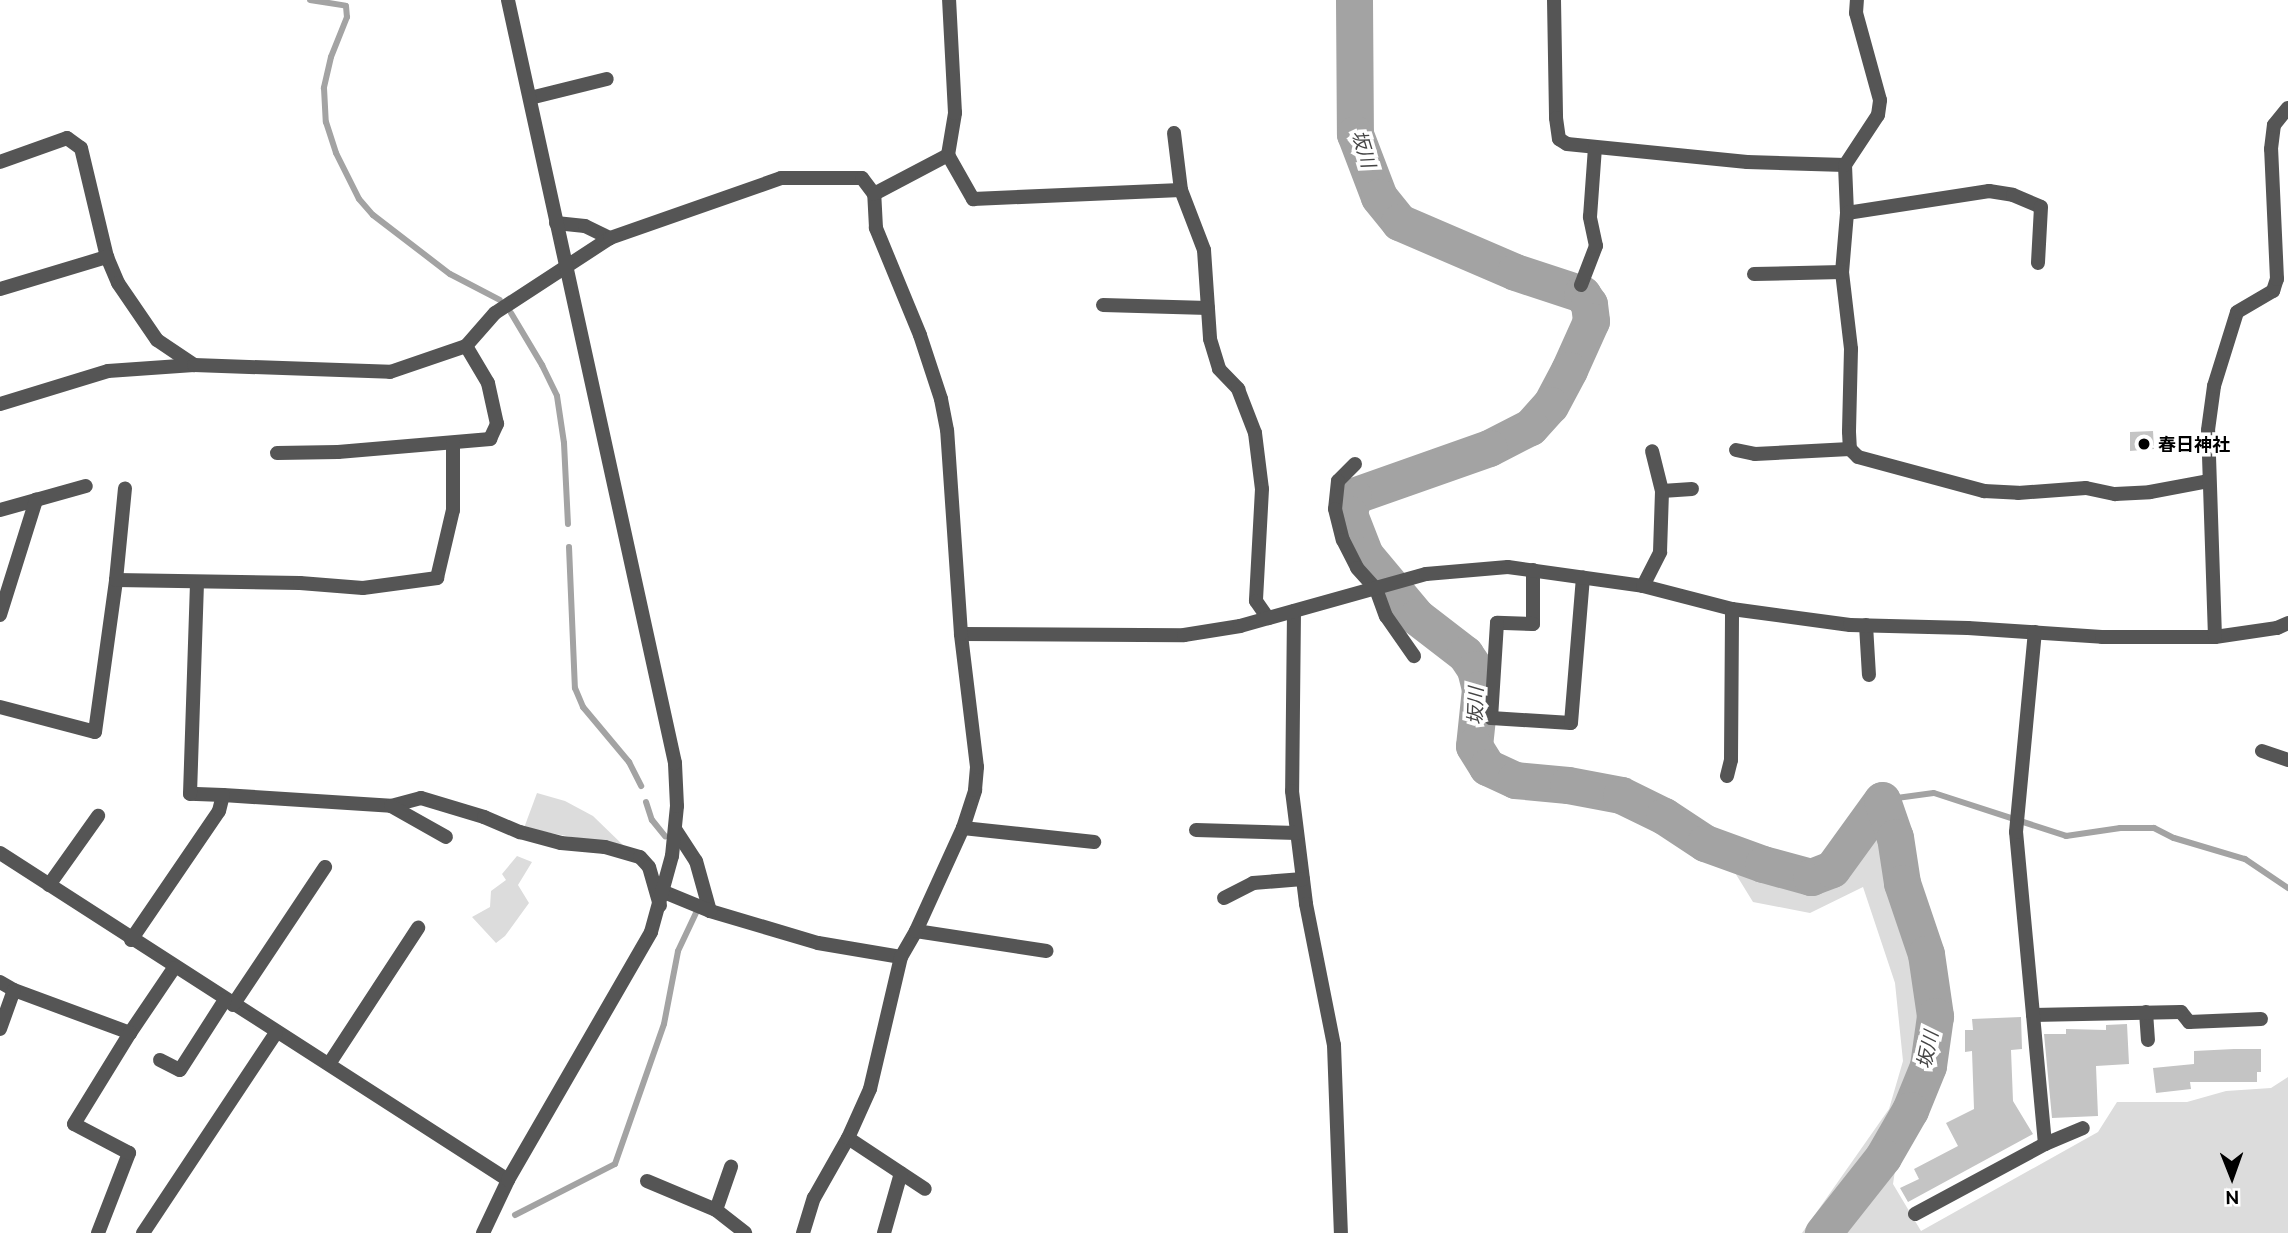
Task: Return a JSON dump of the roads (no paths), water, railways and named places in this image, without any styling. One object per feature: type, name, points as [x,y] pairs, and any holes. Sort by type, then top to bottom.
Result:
[{"type":"street","points":[[483,1233],[508,1180],[651,932],[662,899],[675,828],[675,763],[508,0]]},
{"type":"street","points":[[948,0],[955,113],[948,156],[973,199],[1181,190]]},
{"type":"street","points":[[1554,0],[1556,118],[1559,139],[1567,144],[1747,162],[1845,165]]},
{"type":"street","points":[[1857,0],[1856,13],[1880,100],[1878,115],[1845,165],[1847,213],[1842,272],[1851,349],[1850,449],[1858,457],[1984,491],[2018,493],[2086,488],[2115,494],[2150,492],[2208,481]]},
{"type":"street","points":[[530,98],[607,79]]},
{"type":"street","points":[[2215,638],[2208,481],[2208,430],[2214,386],[2237,312],[2273,291],[2277,279],[2271,149],[2274,125],[2288,108]]},
{"type":"street","points":[[1174,133],[1181,190],[1204,250],[1210,339],[1219,369],[1238,389],[1255,433],[1262,489],[1256,601],[1268,618]]},
{"type":"street","points":[[0,162],[66,138],[81,148],[107,257],[118,283],[157,340],[194,365]]},
{"type":"street","points":[[1581,285],[1596,246],[1590,217],[1595,147]]},
{"type":"street","points":[[874,194],[948,156]]},
{"type":"street","points":[[0,404],[108,371],[194,365],[390,372],[466,346],[495,313],[549,281],[565,267],[610,238],[781,178],[862,178],[874,194],[876,228],[920,335],[941,399],[947,430],[961,634],[977,767],[975,790],[963,828],[916,931],[901,957],[870,1089],[848,1138],[814,1198],[803,1233]]},
{"type":"street","points":[[1847,213],[1989,191],[2013,195],[2041,207],[2038,263]]},
{"type":"street","points":[[556,223],[585,226],[610,238]]},
{"type":"street","points":[[0,289],[107,257]]},
{"type":"street","points":[[1754,274],[1842,272]]},
{"type":"street","points":[[1103,305],[1208,308]]},
{"type":"street","points":[[277,453],[338,452],[490,439],[497,424],[488,383],[466,346]]},
{"type":"street","points":[[116,580],[163,580],[197,584],[300,583],[363,589],[437,578],[453,510],[453,443]]},
{"type":"street","points":[[1736,450],[1755,454],[1850,449]]},
{"type":"street","points":[[1643,586],[1660,552],[1662,491],[1652,451]]},
{"type":"street","points":[[1355,464],[1338,481],[1335,509],[1343,540],[1357,568],[1380,588],[1386,616],[1414,656]]},
{"type":"street","points":[[0,510],[86,486]]},
{"type":"street","points":[[0,707],[95,732],[116,580],[125,488]]},
{"type":"street","points":[[1662,491],[1692,489]]},
{"type":"street","points":[[0,615],[36,500]]},
{"type":"street","points":[[961,634],[1184,635],[1268,618],[1426,574],[1508,567],[1643,586],[1732,609],[1866,625],[2102,637],[2215,638],[2277,628],[2288,623]]},
{"type":"street","points":[[1533,570],[1533,624],[1497,624],[1491,718],[1571,723],[1583,577]]},
{"type":"street","points":[[197,584],[190,794],[391,806],[421,798],[484,817],[520,832],[561,843],[605,847],[640,857],[649,867],[662,899]]},
{"type":"street","points":[[1727,776],[1731,760],[1732,609]]},
{"type":"street","points":[[1294,611],[1292,791],[1303,879],[1334,1045],[1341,1233]]},
{"type":"street","points":[[1866,625],[1869,675]]},
{"type":"street","points":[[2035,632],[2016,832],[2045,1144]]},
{"type":"street","points":[[2262,751],[2288,760]]},
{"type":"street","points":[[131,940],[219,811],[223,795]]},
{"type":"street","points":[[425,825],[441,805]]},
{"type":"street","points":[[391,806],[446,837]]},
{"type":"street","points":[[49,885],[98,816]]},
{"type":"street","points":[[675,828],[696,860],[710,911]]},
{"type":"street","points":[[963,828],[1094,842]]},
{"type":"street","points":[[1196,830],[1297,833]]},
{"type":"street","points":[[0,853],[174,968],[508,1180]]},
{"type":"street","points":[[160,1060],[180,1070],[325,867]]},
{"type":"street","points":[[1224,898],[1253,883],[1303,879]]},
{"type":"street","points":[[662,899],[818,943],[901,957]]},
{"type":"street","points":[[328,1064],[418,928]]},
{"type":"street","points":[[916,931],[1046,951]]},
{"type":"street","points":[[97,1233],[129,1153],[74,1124],[174,968]]},
{"type":"street","points":[[0,982],[14,990],[130,1033]]},
{"type":"street","points":[[0,1029],[14,990]]},
{"type":"street","points":[[2033,1015],[2181,1012],[2189,1022],[2261,1019]]},
{"type":"street","points":[[2146,1013],[2148,1040]]},
{"type":"street","points":[[143,1233],[276,1033]]},
{"type":"street","points":[[1914,1214],[2045,1144],[2083,1128]]},
{"type":"street","points":[[848,1138],[925,1189]]},
{"type":"street","points":[[716,1210],[732,1167]]},
{"type":"street","points":[[884,1233],[901,1173]]},
{"type":"street","points":[[647,1181],[716,1210],[745,1233]]},
{"type":"waterway","points":[[310,0],[346,6],[347,17],[331,57],[324,88],[326,122],[336,153],[359,199],[373,215],[450,274],[500,300]]},
{"type":"waterway","name":"坂川","points":[[1354,0],[1355,134],[1379,197],[1399,222],[1515,272],[1582,294],[1589,304],[1591,321],[1569,370],[1550,405],[1530,427],[1489,448],[1353,496],[1349,514],[1365,555],[1417,617],[1465,654],[1475,669],[1480,689],[1474,746],[1487,767],[1515,780],[1568,785],[1621,795],[1664,816],[1705,843],[1763,864],[1811,877],[1832,869],[1882,800],[1895,837],[1902,883],[1926,954],[1935,1016],[1928,1066],[1910,1110],[1883,1157],[1823,1233]]},
{"type":"waterway","points":[[511,313],[557,396],[564,443],[568,524]]},
{"type":"waterway","points":[[569,547],[575,688],[583,707],[629,762],[641,786]]},
{"type":"waterway","points":[[1882,800],[1934,793],[2066,836],[2120,828],[2154,828],[2174,838],[2245,859],[2288,888]]},
{"type":"waterway","points":[[646,802],[652,820],[665,836]]},
{"type":"waterway","points":[[515,1215],[615,1164],[664,1024],[678,951],[696,913]]},
{"type":"place","name":"春日神社","points":[[2144,444]]}]
